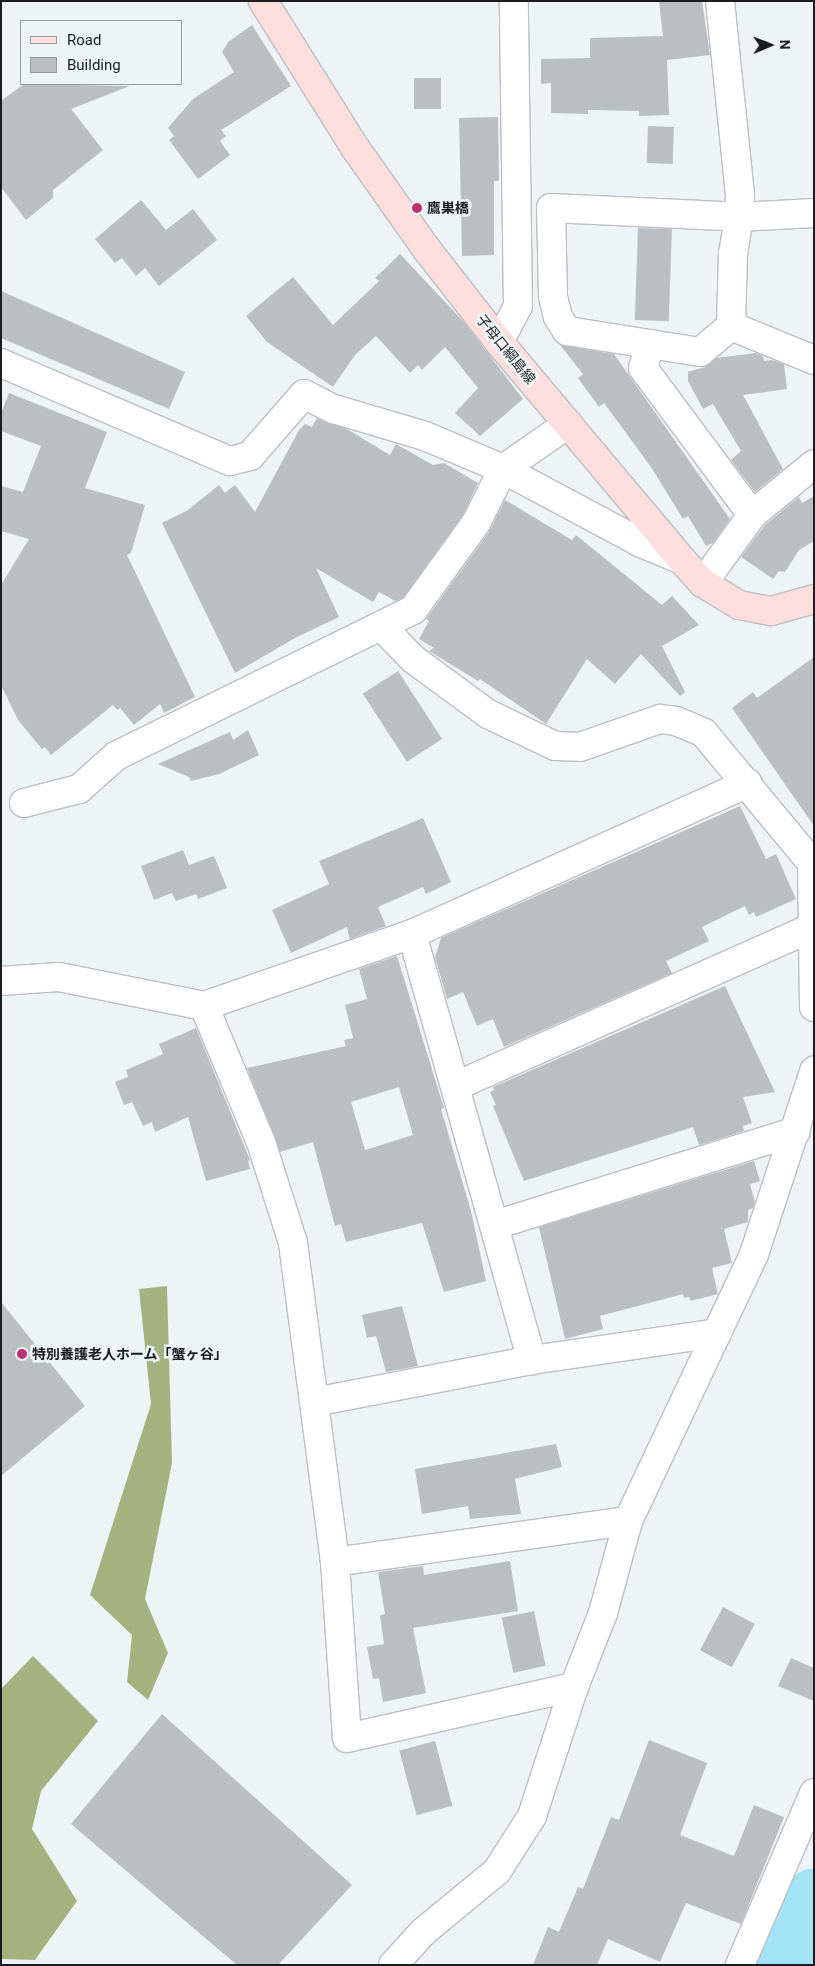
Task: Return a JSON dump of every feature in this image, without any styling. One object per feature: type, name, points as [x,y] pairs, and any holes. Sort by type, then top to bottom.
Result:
[{"type":"main road","name":"子母口綱島線","points":[[263,1],[356,149],[428,251],[500,342],[703,583],[722,597],[754,609],[788,608],[814,599]]},
{"type":"street","points":[[500,342],[518,306],[514,1]]},
{"type":"street","points":[[720,1],[735,133],[739,217],[733,253],[730,326],[700,352],[567,331],[558,317],[553,297],[551,208],[739,217],[814,213]]},
{"type":"street","points":[[730,326],[814,360]]},
{"type":"street","points":[[650,344],[643,368],[752,515]]},
{"type":"street","points":[[1,363],[230,461],[250,456],[304,394],[334,409],[425,436],[503,470],[639,542],[682,560]]},
{"type":"street","points":[[24,803],[79,789],[116,756],[382,628],[413,610],[438,580],[476,523],[503,470],[568,424]]},
{"type":"street","points":[[703,583],[752,515],[814,464]]},
{"type":"street","points":[[382,628],[413,659],[488,714],[555,746],[580,747],[660,719],[676,721],[704,733],[748,783],[812,862],[814,1007]]},
{"type":"street","points":[[1,981],[59,977],[204,1006],[412,934],[748,783]]},
{"type":"street","points":[[456,1086],[813,927]]},
{"type":"street","points":[[412,934],[532,1360]]},
{"type":"street","points":[[204,1006],[261,1142],[293,1243],[334,1562],[348,1738],[574,1687]]},
{"type":"street","points":[[393,1965],[423,1932],[497,1871],[532,1816],[574,1687],[603,1613],[628,1521],[754,1254],[796,1131],[814,1071]]},
{"type":"street","points":[[495,1224],[796,1131]]},
{"type":"street","points":[[314,1402],[532,1360],[717,1333]]},
{"type":"street","points":[[334,1562],[628,1521]]},
{"type":"street","points":[[740,1965],[814,1794]]},
{"type":"green space","points":[[167,1286],[172,1463],[145,1599],[168,1653],[148,1700],[127,1682],[132,1635],[90,1595],[151,1404],[139,1289]]},
{"type":"green space","points":[[33,1656],[98,1721],[41,1791],[32,1829],[77,1901],[35,1960],[1,1959],[1,1689]]},
{"type":"building","points":[[659,1],[702,1],[710,55],[667,60],[669,115],[639,116],[639,111],[588,110],[588,114],[551,113],[551,83],[541,84],[541,59],[590,58],[590,38],[663,36]]},
{"type":"building","points":[[252,25],[291,86],[221,130],[226,136],[220,141],[230,155],[198,179],[169,140],[174,136],[168,128],[193,99],[234,72],[222,52],[228,42]]},
{"type":"building","points":[[414,78],[441,78],[441,109],[414,109]]},
{"type":"building","points":[[23,85],[130,86],[71,109],[103,150],[53,190],[53,198],[26,220],[1,187],[1,101]]},
{"type":"building","points":[[498,117],[499,181],[494,181],[494,255],[462,256],[459,118]]},
{"type":"building","points":[[648,126],[674,127],[673,164],[647,163]]},
{"type":"building","points":[[141,200],[166,230],[193,209],[217,240],[159,286],[145,268],[136,276],[122,258],[115,263],[95,239]]},
{"type":"building","points":[[638,228],[672,229],[669,321],[635,320]]},
{"type":"building","points":[[400,254],[464,322],[523,399],[480,436],[455,413],[478,388],[445,347],[422,370],[418,365],[410,373],[376,336],[355,355],[333,387],[267,342],[246,316],[293,277],[333,325],[379,281],[375,278]]},
{"type":"building","points":[[1,291],[185,372],[169,409],[1,338]]},
{"type":"building","points":[[560,345],[614,354],[730,519],[713,543],[706,546],[688,516],[683,519],[651,467],[604,403],[599,407],[578,378],[583,374]]},
{"type":"building","points":[[756,353],[763,356],[764,361],[772,360],[784,364],[787,389],[743,395],[783,469],[755,492],[731,460],[741,451],[713,404],[703,409],[688,381],[688,372],[705,367],[717,358]]},
{"type":"building","points":[[9,393],[107,432],[85,488],[145,505],[131,553],[127,555],[195,697],[164,713],[160,704],[134,725],[120,708],[117,710],[113,705],[51,755],[45,747],[42,749],[18,720],[1,685],[1,585],[29,539],[1,531],[1,486],[23,492],[41,446],[1,431],[1,413]]},
{"type":"building","points":[[317,418],[347,429],[390,455],[396,444],[433,465],[444,463],[478,483],[463,515],[403,598],[395,601],[379,592],[373,602],[316,568],[339,617],[295,638],[235,673],[162,523],[188,510],[219,485],[225,493],[235,485],[255,512],[299,430],[305,424],[312,427]]},
{"type":"building","points":[[814,496],[814,541],[799,550],[785,572],[779,571],[773,579],[741,557],[765,525],[799,497],[802,503]]},
{"type":"building","points":[[505,500],[572,540],[576,535],[662,605],[672,596],[699,625],[662,646],[685,692],[680,696],[641,654],[615,684],[587,659],[546,724],[480,679],[478,681],[429,651],[434,648],[419,639],[429,621],[426,619],[489,532]]},
{"type":"building","points":[[814,657],[814,826],[732,708],[753,692],[757,698]]},
{"type":"building","points":[[398,671],[442,739],[407,762],[363,694]]},
{"type":"building","points":[[248,730],[259,755],[219,774],[191,781],[189,777],[158,764],[230,732],[233,740]]},
{"type":"building","points":[[740,806],[766,859],[776,854],[796,899],[756,917],[754,912],[749,915],[745,906],[702,927],[709,941],[666,961],[672,973],[504,1047],[493,1019],[477,1026],[463,992],[447,999],[435,957],[441,938]]},
{"type":"building","points":[[423,818],[451,882],[426,894],[423,887],[378,907],[386,926],[350,939],[347,927],[291,953],[272,910],[329,884],[319,861]]},
{"type":"building","points":[[183,850],[189,865],[214,856],[227,888],[198,899],[196,894],[176,901],[172,893],[154,900],[141,866]]},
{"type":"building","points":[[397,956],[444,1108],[441,1109],[471,1211],[486,1281],[444,1292],[422,1223],[346,1242],[341,1224],[335,1226],[313,1142],[280,1152],[247,1068],[346,1046],[344,1040],[353,1038],[345,1005],[367,999],[359,969]],"holes":[[[399,1087],[413,1135],[365,1150],[351,1102]]]},
{"type":"building","points":[[725,986],[775,1092],[743,1097],[752,1123],[743,1126],[744,1131],[699,1145],[693,1127],[524,1181],[493,1106],[496,1105],[490,1092],[494,1090],[493,1087]]},
{"type":"building","points":[[196,1028],[250,1160],[248,1161],[250,1169],[206,1181],[188,1117],[155,1132],[152,1122],[143,1126],[132,1102],[124,1105],[115,1082],[128,1077],[126,1070],[163,1054],[159,1044]]},
{"type":"building","points":[[754,1161],[760,1181],[750,1184],[755,1202],[753,1208],[748,1210],[748,1222],[724,1229],[732,1263],[712,1268],[718,1294],[691,1301],[689,1297],[684,1298],[683,1294],[600,1316],[603,1329],[565,1339],[539,1227]]},
{"type":"building","name":"特別養護老人ホーム「蟹ヶ谷」","points":[[1,1302],[85,1406],[1,1476]]},
{"type":"building","points":[[402,1306],[418,1366],[386,1372],[376,1336],[367,1338],[362,1315]]},
{"type":"building","points":[[556,1444],[562,1467],[515,1479],[521,1514],[470,1519],[468,1506],[422,1514],[415,1469]]},
{"type":"building","points":[[510,1561],[518,1611],[413,1628],[426,1693],[383,1702],[379,1678],[373,1679],[367,1647],[384,1644],[380,1615],[385,1614],[378,1572],[423,1566],[424,1575]]},
{"type":"building","points":[[723,1607],[755,1624],[732,1667],[700,1650]]},
{"type":"building","points":[[534,1611],[546,1666],[513,1673],[502,1618]]},
{"type":"building","points":[[791,1658],[814,1668],[814,1701],[778,1686]]},
{"type":"building","points":[[162,1714],[352,1885],[278,1965],[237,1965],[71,1824]]},
{"type":"building","points":[[649,1740],[707,1763],[680,1835],[734,1856],[754,1805],[784,1817],[741,1924],[686,1903],[660,1962],[608,1939],[597,1965],[533,1965],[548,1927],[559,1932],[578,1887],[583,1889],[611,1817],[619,1820]]},
{"type":"building","points":[[435,1741],[452,1806],[417,1815],[399,1751]]},
{"type":"waterway","points":[[784,1965],[814,1896]]},
{"type":"place","name":"鷹巣橋","points":[[417,208]]},
{"type":"place","name":"特別養護老人ホーム「蟹ヶ谷」","points":[[22,1354]]}]
